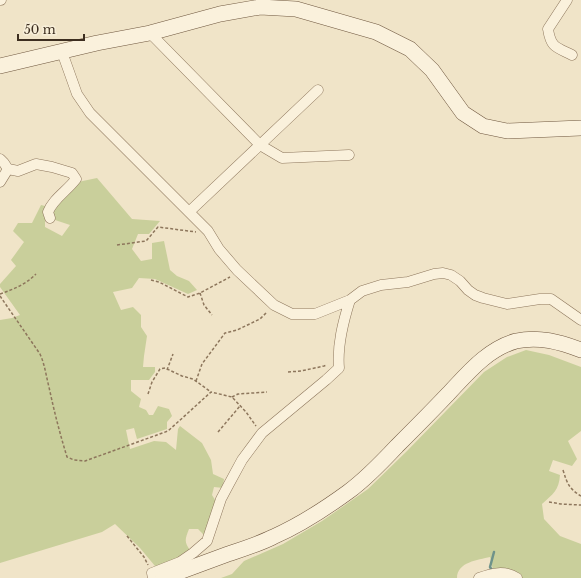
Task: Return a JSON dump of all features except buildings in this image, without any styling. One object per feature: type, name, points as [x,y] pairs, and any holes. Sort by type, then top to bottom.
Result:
[{"type":"street","points":[[567,0],[548,29],[550,39],[554,46],[572,55]]},
{"type":"street","points":[[0,66],[150,33],[220,14],[260,7],[296,9],[376,32],[410,49],[432,70],[463,113],[483,126],[507,131],[581,128]]},
{"type":"street","points":[[150,33],[260,145],[282,158],[349,154]]},
{"type":"street","points":[[62,52],[77,94],[90,113],[189,212],[209,234],[236,270],[274,305],[292,314],[315,314],[350,300],[362,291],[381,285],[408,282],[434,274],[443,273],[451,275],[460,281],[468,290],[483,298],[498,303],[507,304],[540,299],[551,300],[581,320]]},
{"type":"street","points":[[189,212],[318,90]]},
{"type":"street","points":[[0,159],[8,169],[18,171],[36,164],[72,173],[76,179],[51,205],[48,212],[50,218]]},
{"type":"street","points":[[0,182],[8,169]]},
{"type":"street","points":[[156,576],[180,562],[207,541],[221,499],[242,460],[262,433],[339,368],[338,360],[342,327],[350,300]]},
{"type":"street","points":[[156,576],[274,537],[303,522],[349,491],[382,462],[468,373],[487,356],[508,344],[526,339],[536,339],[563,343],[581,350]]},
{"type":"street","points":[[483,577],[498,573],[510,574],[517,578]]},
{"type":"path","points":[[117,245],[146,241],[158,227],[209,234]]},
{"type":"path","points":[[151,280],[159,282],[188,297],[200,293],[232,275],[236,270]]},
{"type":"path","points":[[36,274],[22,286],[0,295],[40,354],[44,364],[61,439],[67,457],[74,460],[85,461],[168,431],[211,392]]},
{"type":"path","points":[[200,293],[204,305],[212,315]]},
{"type":"path","points":[[196,381],[202,364],[224,333],[237,330],[260,319],[274,305]]},
{"type":"path","points":[[167,370],[173,354]]},
{"type":"path","points":[[288,372],[324,366],[338,360]]},
{"type":"path","points":[[148,394],[152,382],[160,369],[165,368],[182,376],[193,379],[211,392],[232,398],[262,433]]},
{"type":"path","points":[[232,398],[238,394],[267,392]]},
{"type":"path","points":[[218,432],[240,406]]},
{"type":"path","points":[[563,470],[571,489],[581,496]]},
{"type":"path","points":[[549,502],[561,504],[581,504]]},
{"type":"path","points":[[127,536],[144,557],[156,576]]},
{"type":"green space","points":[[97,178],[132,219],[160,221],[149,234],[138,234],[132,249],[141,261],[152,259],[152,243],[164,241],[170,270],[177,276],[189,281],[197,290],[188,294],[155,279],[139,278],[132,288],[113,292],[121,310],[133,307],[141,315],[141,327],[147,336],[143,367],[155,367],[155,372],[149,380],[131,380],[131,391],[141,399],[139,407],[146,410],[149,415],[153,415],[158,406],[169,409],[172,416],[167,422],[167,429],[137,439],[134,428],[126,430],[130,449],[154,441],[166,442],[176,450],[178,429],[180,426],[202,443],[211,460],[213,474],[224,479],[223,488],[214,487],[212,495],[217,503],[205,536],[198,529],[189,529],[186,540],[190,550],[170,563],[155,566],[140,548],[115,524],[102,532],[0,563],[0,320],[20,315],[0,287],[0,284],[16,266],[11,260],[24,242],[13,231],[18,223],[32,223],[41,205],[45,206],[45,227],[62,236],[70,225],[55,220],[52,213],[54,206],[78,182]]},
{"type":"green space","points":[[526,350],[549,355],[581,367],[581,431],[568,441],[577,459],[572,466],[553,460],[549,471],[560,475],[557,488],[542,504],[544,519],[560,536],[581,544],[581,578],[522,578],[493,570],[490,557],[464,565],[460,568],[457,578],[221,578],[232,574],[244,561],[283,544],[322,521],[368,489],[484,372],[507,357]]},
{"type":"waterway","points":[[493,572],[490,567],[494,552]]}]
